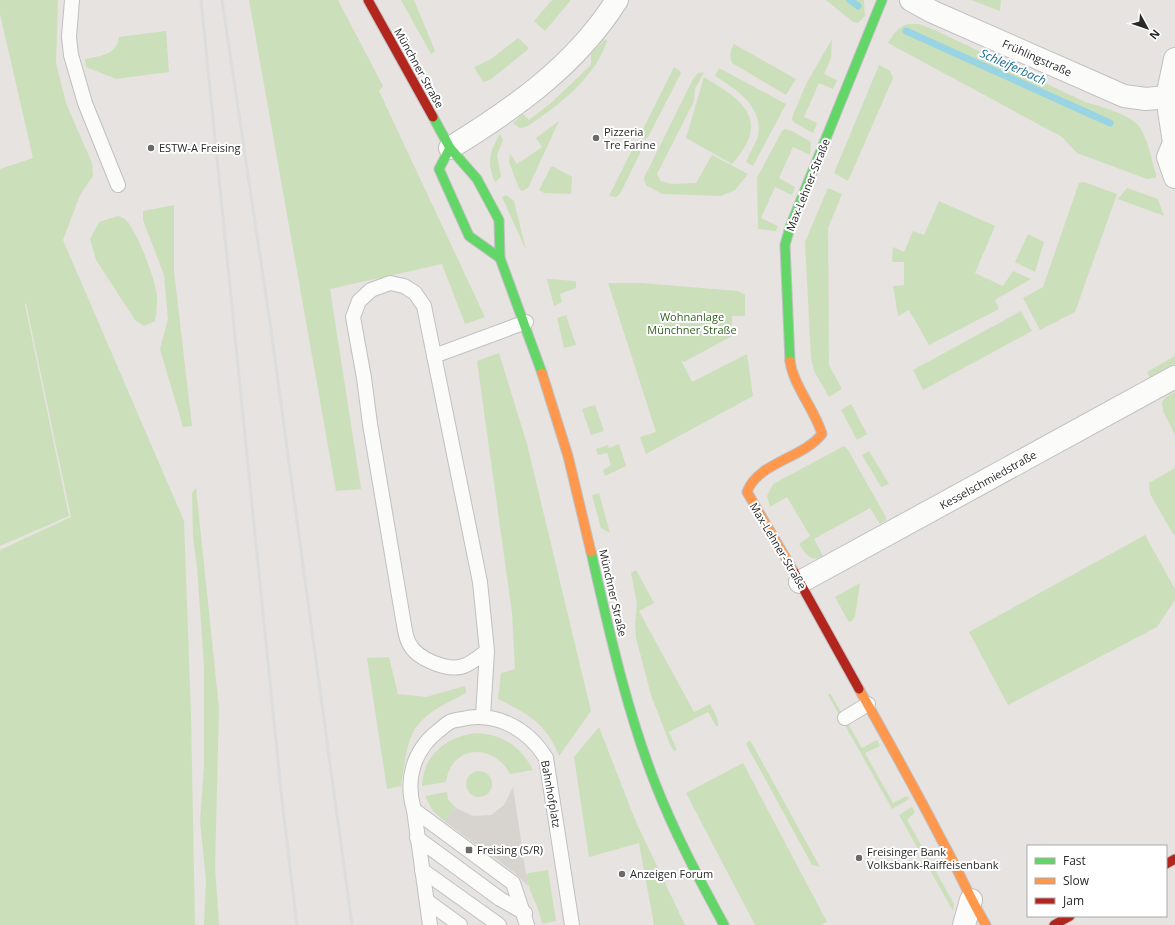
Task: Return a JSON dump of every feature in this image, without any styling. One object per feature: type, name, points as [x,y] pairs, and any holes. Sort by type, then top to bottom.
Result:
[{"type":"main road","name":"Münchner Straße","points":[[368,0],[450,148],[477,179],[499,220],[500,258],[526,322],[568,456],[616,661],[641,742],[655,783],[687,855],[724,925]]},
{"type":"main road","name":"Max-Lehner-Straße","points":[[882,0],[784,245],[790,363],[795,378],[818,422],[822,434],[813,445],[756,476],[747,487],[749,498],[800,582],[868,704],[968,889],[971,900],[986,925]]},
{"type":"main road","points":[[450,148],[439,169],[469,236],[500,258]]},
{"type":"main road","points":[[1054,925],[1068,917]]},
{"type":"street","points":[[450,148],[500,117],[545,82],[587,42],[617,0]]},
{"type":"street","name":"Frühlingstraße","points":[[911,0],[933,12],[1124,96],[1146,99],[1167,97]]},
{"type":"street","points":[[1175,59],[1167,97],[1174,144],[1168,157],[1175,177]]},
{"type":"street","name":"Kesselschmiedstraße","points":[[800,582],[1175,377]]},
{"type":"street","points":[[964,925],[971,900]]},
{"type":"lane","points":[[72,0],[69,37],[71,55],[85,103],[118,185]]},
{"type":"lane","points":[[483,716],[487,651],[480,582],[424,306],[415,293],[404,286],[390,283],[371,290],[359,301],[353,317],[355,336],[364,378],[370,424],[386,510],[395,576],[409,644],[425,658],[438,665],[453,668],[465,666],[487,651]]},
{"type":"lane","points":[[434,356],[526,322]]},
{"type":"lane","points":[[845,718],[868,704]]},
{"type":"lane","name":"Bahnhofplatz","points":[[430,925],[414,810],[410,792],[412,766],[421,750],[431,737],[450,722],[475,716],[483,716],[497,718],[523,732],[539,746],[546,758],[572,925]]},
{"type":"lane","points":[[414,810],[513,883],[526,919]]},
{"type":"lane","points":[[417,838],[526,919]]},
{"type":"lane","points":[[422,870],[499,925]]},
{"type":"lane","points":[[427,901],[460,925]]},
{"type":"green space","points":[[0,0],[58,0],[56,63],[66,103],[92,163],[93,176],[80,195],[63,240],[184,521],[191,714],[195,925],[0,925],[0,550],[71,517],[26,303],[25,305],[69,516],[0,546],[0,169],[33,158],[0,14]]},
{"type":"green space","points":[[249,0],[338,0],[383,86],[379,91],[485,317],[465,324],[442,264],[330,289],[361,489],[336,491]]},
{"type":"green space","points":[[401,0],[414,0],[435,51],[431,54]]},
{"type":"green space","points":[[552,0],[571,0],[545,31],[534,21]]},
{"type":"green space","points":[[826,0],[864,0],[865,16],[858,23],[853,22]]},
{"type":"green space","points":[[971,0],[1001,0],[1000,11]]},
{"type":"green space","points":[[908,24],[919,24],[937,31],[1085,102],[1126,116],[1137,124],[1147,141],[1156,178],[1147,179],[1077,153],[1062,137],[888,43],[896,31]]},
{"type":"green space","points":[[166,31],[169,72],[116,79],[86,67],[85,59],[107,54],[115,48],[119,37]]},
{"type":"green space","points":[[518,38],[529,48],[490,80],[483,82],[474,67],[491,59]]},
{"type":"green space","points":[[605,39],[607,41],[594,67],[562,101],[526,127],[520,128],[513,123],[523,114],[529,120],[552,102],[591,65],[591,54]]},
{"type":"green space","points":[[832,39],[831,58],[824,74],[837,80],[833,89],[819,83],[804,117],[817,123],[813,133],[795,123],[792,120],[793,115],[806,84]]},
{"type":"green space","points":[[734,44],[796,79],[786,95],[732,63],[730,53]]},
{"type":"green space","points":[[879,65],[890,71],[893,78],[848,181],[834,173]]},
{"type":"green space","points":[[674,67],[681,73],[648,137],[645,139],[639,137]]},
{"type":"green space","points":[[719,68],[786,104],[753,166],[746,162],[757,139],[759,128],[757,118],[748,101],[732,87],[715,76]]},
{"type":"green space","points":[[704,72],[695,89],[694,101],[657,174],[661,181],[672,184],[696,183],[712,155],[748,174],[735,190],[721,196],[662,194],[646,185],[644,178],[693,79],[698,73]]},
{"type":"green space","points":[[704,77],[741,103],[748,113],[751,123],[750,135],[744,149],[732,164],[686,138]]},
{"type":"green space","points":[[559,121],[528,188],[522,191],[519,188],[509,162],[510,154],[517,164],[542,147],[536,138]]},
{"type":"green space","points":[[785,129],[792,131],[811,142],[810,155],[793,147],[779,178],[795,187],[792,195],[775,187],[761,218],[778,226],[776,231],[758,229],[757,178],[782,131]]},
{"type":"green space","points":[[500,134],[503,140],[497,155],[501,177],[495,182],[492,175],[490,158],[493,146]]},
{"type":"green space","points":[[635,144],[640,146],[642,149],[620,194],[616,197],[609,196]]},
{"type":"green space","points":[[551,167],[554,167],[572,177],[571,194],[544,193],[539,190]]},
{"type":"green space","points":[[1084,182],[1117,194],[1075,312],[1040,330],[1023,298],[1043,287],[1079,183]]},
{"type":"green space","points":[[828,188],[842,194],[828,228],[829,365],[842,389],[829,397],[814,371],[811,358],[805,242]]},
{"type":"green space","points":[[1127,188],[1158,199],[1164,216],[1118,199]]},
{"type":"green space","points":[[506,195],[514,201],[526,250],[502,197]]},
{"type":"green space","points":[[939,201],[995,226],[975,273],[1003,286],[1013,271],[1031,279],[995,300],[999,309],[929,345],[909,310],[898,316],[893,286],[904,285],[904,262],[892,262],[893,247],[904,252],[913,231],[924,235]]},
{"type":"green space","points":[[174,205],[174,271],[192,426],[183,427],[160,349],[168,319],[164,275],[143,220],[143,211]]},
{"type":"green space","points":[[118,216],[126,220],[136,235],[156,288],[157,312],[155,321],[144,326],[135,320],[96,260],[90,239],[99,222]]},
{"type":"green space","points":[[1028,234],[1044,242],[1035,272],[1015,262]]},
{"type":"green space","points":[[547,279],[576,281],[576,288],[560,294],[562,302],[554,306]]},
{"type":"green space","name":"Wohnanlage Münchner Straße","points":[[608,283],[642,283],[738,291],[745,295],[745,316],[732,316],[732,336],[684,362],[681,360],[692,382],[747,354],[753,396],[646,454],[640,437],[656,432]]},
{"type":"green space","points":[[1021,311],[1032,331],[923,390],[913,370]]},
{"type":"green space","points":[[566,315],[576,345],[564,348],[557,318]]},
{"type":"green space","points":[[499,353],[527,444],[591,711],[559,756],[548,736],[535,721],[518,709],[498,699],[501,673],[515,669],[512,613],[477,361]]},
{"type":"green space","points":[[1175,356],[1175,364],[1150,378],[1147,372]]},
{"type":"green space","points":[[1175,392],[1175,435],[1163,411],[1162,402],[1166,397]]},
{"type":"green space","points":[[851,404],[867,434],[857,440],[841,410]]},
{"type":"green space","points":[[595,405],[604,431],[591,435],[582,409]]},
{"type":"green space","points":[[619,444],[626,466],[605,476],[603,470],[611,465],[607,453],[598,455],[596,449],[608,445],[609,448]]},
{"type":"green space","points":[[844,446],[848,450],[886,517],[886,520],[880,524],[870,508],[814,539],[823,556],[819,558],[812,558],[806,554],[799,544],[810,536],[787,497],[770,507],[767,496],[773,484]]},
{"type":"green space","points":[[869,451],[889,484],[881,487],[862,455]]},
{"type":"green space","points":[[1175,468],[1175,534],[1173,534],[1150,494],[1149,483]]},
{"type":"green space","points":[[196,488],[219,708],[215,867],[219,925],[204,925],[206,880],[200,821],[204,766],[204,666],[197,567],[193,537],[192,493]]},
{"type":"green space","points":[[599,493],[610,533],[601,528],[592,495]]},
{"type":"green space","points":[[1145,535],[1175,589],[1175,600],[1157,627],[1008,705],[969,632]]},
{"type":"green space","points":[[636,570],[654,603],[639,611],[694,712],[710,704],[718,720],[718,726],[716,726],[708,712],[669,732],[677,750],[674,751],[671,747],[651,695],[636,638],[635,624],[637,604],[631,573]]},
{"type":"green space","points":[[860,583],[855,617],[851,622],[848,621],[835,597]]},
{"type":"green space","points":[[389,657],[398,694],[426,697],[465,686],[466,693],[433,711],[417,726],[410,739],[404,763],[401,786],[387,789],[367,658]]},
{"type":"green space","points":[[830,693],[862,748],[877,740],[880,746],[865,753],[893,803],[907,796],[909,799],[892,809],[828,695]]},
{"type":"green space","points":[[599,727],[636,822],[685,925],[654,925],[639,843],[589,857],[574,757]]},
{"type":"green space","points":[[477,733],[495,736],[510,743],[523,754],[533,770],[510,774],[503,764],[494,757],[484,753],[474,752],[464,755],[456,760],[450,769],[446,782],[422,786],[423,775],[427,765],[432,756],[439,749],[456,738]]},
{"type":"green space","points":[[750,740],[820,867],[812,865],[746,744]]},
{"type":"green space","points":[[743,763],[827,922],[821,925],[755,925],[686,793]]},
{"type":"green space","points":[[479,771],[488,775],[492,784],[488,793],[479,797],[470,793],[466,784],[470,775]]},
{"type":"green space","points":[[447,792],[448,799],[456,808],[444,821],[433,811],[425,796]]},
{"type":"green space","points":[[912,807],[915,812],[907,820],[954,904],[953,911],[899,815]]},
{"type":"green space","points":[[548,870],[556,921],[542,924],[539,911],[529,888],[526,876],[528,873]]},
{"type":"shaded area","points":[[513,787],[528,886],[515,873],[444,821],[456,808],[473,816],[491,815],[504,805]]},
{"type":"waterway","name":"Schleiferbach","points":[[850,0],[858,6]]},
{"type":"waterway","name":"Schleiferbach","points":[[906,31],[1110,123]]},
{"type":"railway","points":[[201,0],[282,801],[297,925]]},
{"type":"railway","points":[[222,0],[270,323],[352,925]]},
{"type":"traffic: fast","points":[[790,361],[785,245],[790,227],[882,0]]},
{"type":"traffic: fast","points":[[433,117],[450,148],[477,179],[499,220],[500,258],[542,373]]},
{"type":"traffic: fast","points":[[450,148],[439,169],[469,236],[500,258]]},
{"type":"traffic: fast","points":[[591,552],[619,669],[635,727],[662,801],[696,873],[724,925]]},
{"type":"traffic: slow","points":[[790,361],[795,379],[819,425],[822,434],[803,449],[770,467],[753,482],[747,492],[794,572]]},
{"type":"traffic: slow","points":[[542,373],[568,456],[591,552]]},
{"type":"traffic: slow","points":[[859,689],[921,801],[986,925]]},
{"type":"traffic: jam","points":[[368,0],[433,117]]},
{"type":"traffic: jam","points":[[794,572],[859,689]]},
{"type":"traffic: jam","points":[[1167,863],[1175,859]]},
{"type":"traffic: jam","points":[[1054,925],[1068,917]]},
{"type":"place","name":"Pizzeria Tre Farine","points":[[596,138]]},
{"type":"place","name":"ESTW-A Freising","points":[[151,148]]},
{"type":"place","name":"Freising (S/R)","points":[[469,850]]},
{"type":"place","name":"Freisinger Bank Volksbank-Raiffeisenbank","points":[[859,858]]},
{"type":"place","name":"Anzeigen Forum","points":[[622,874]]}]
